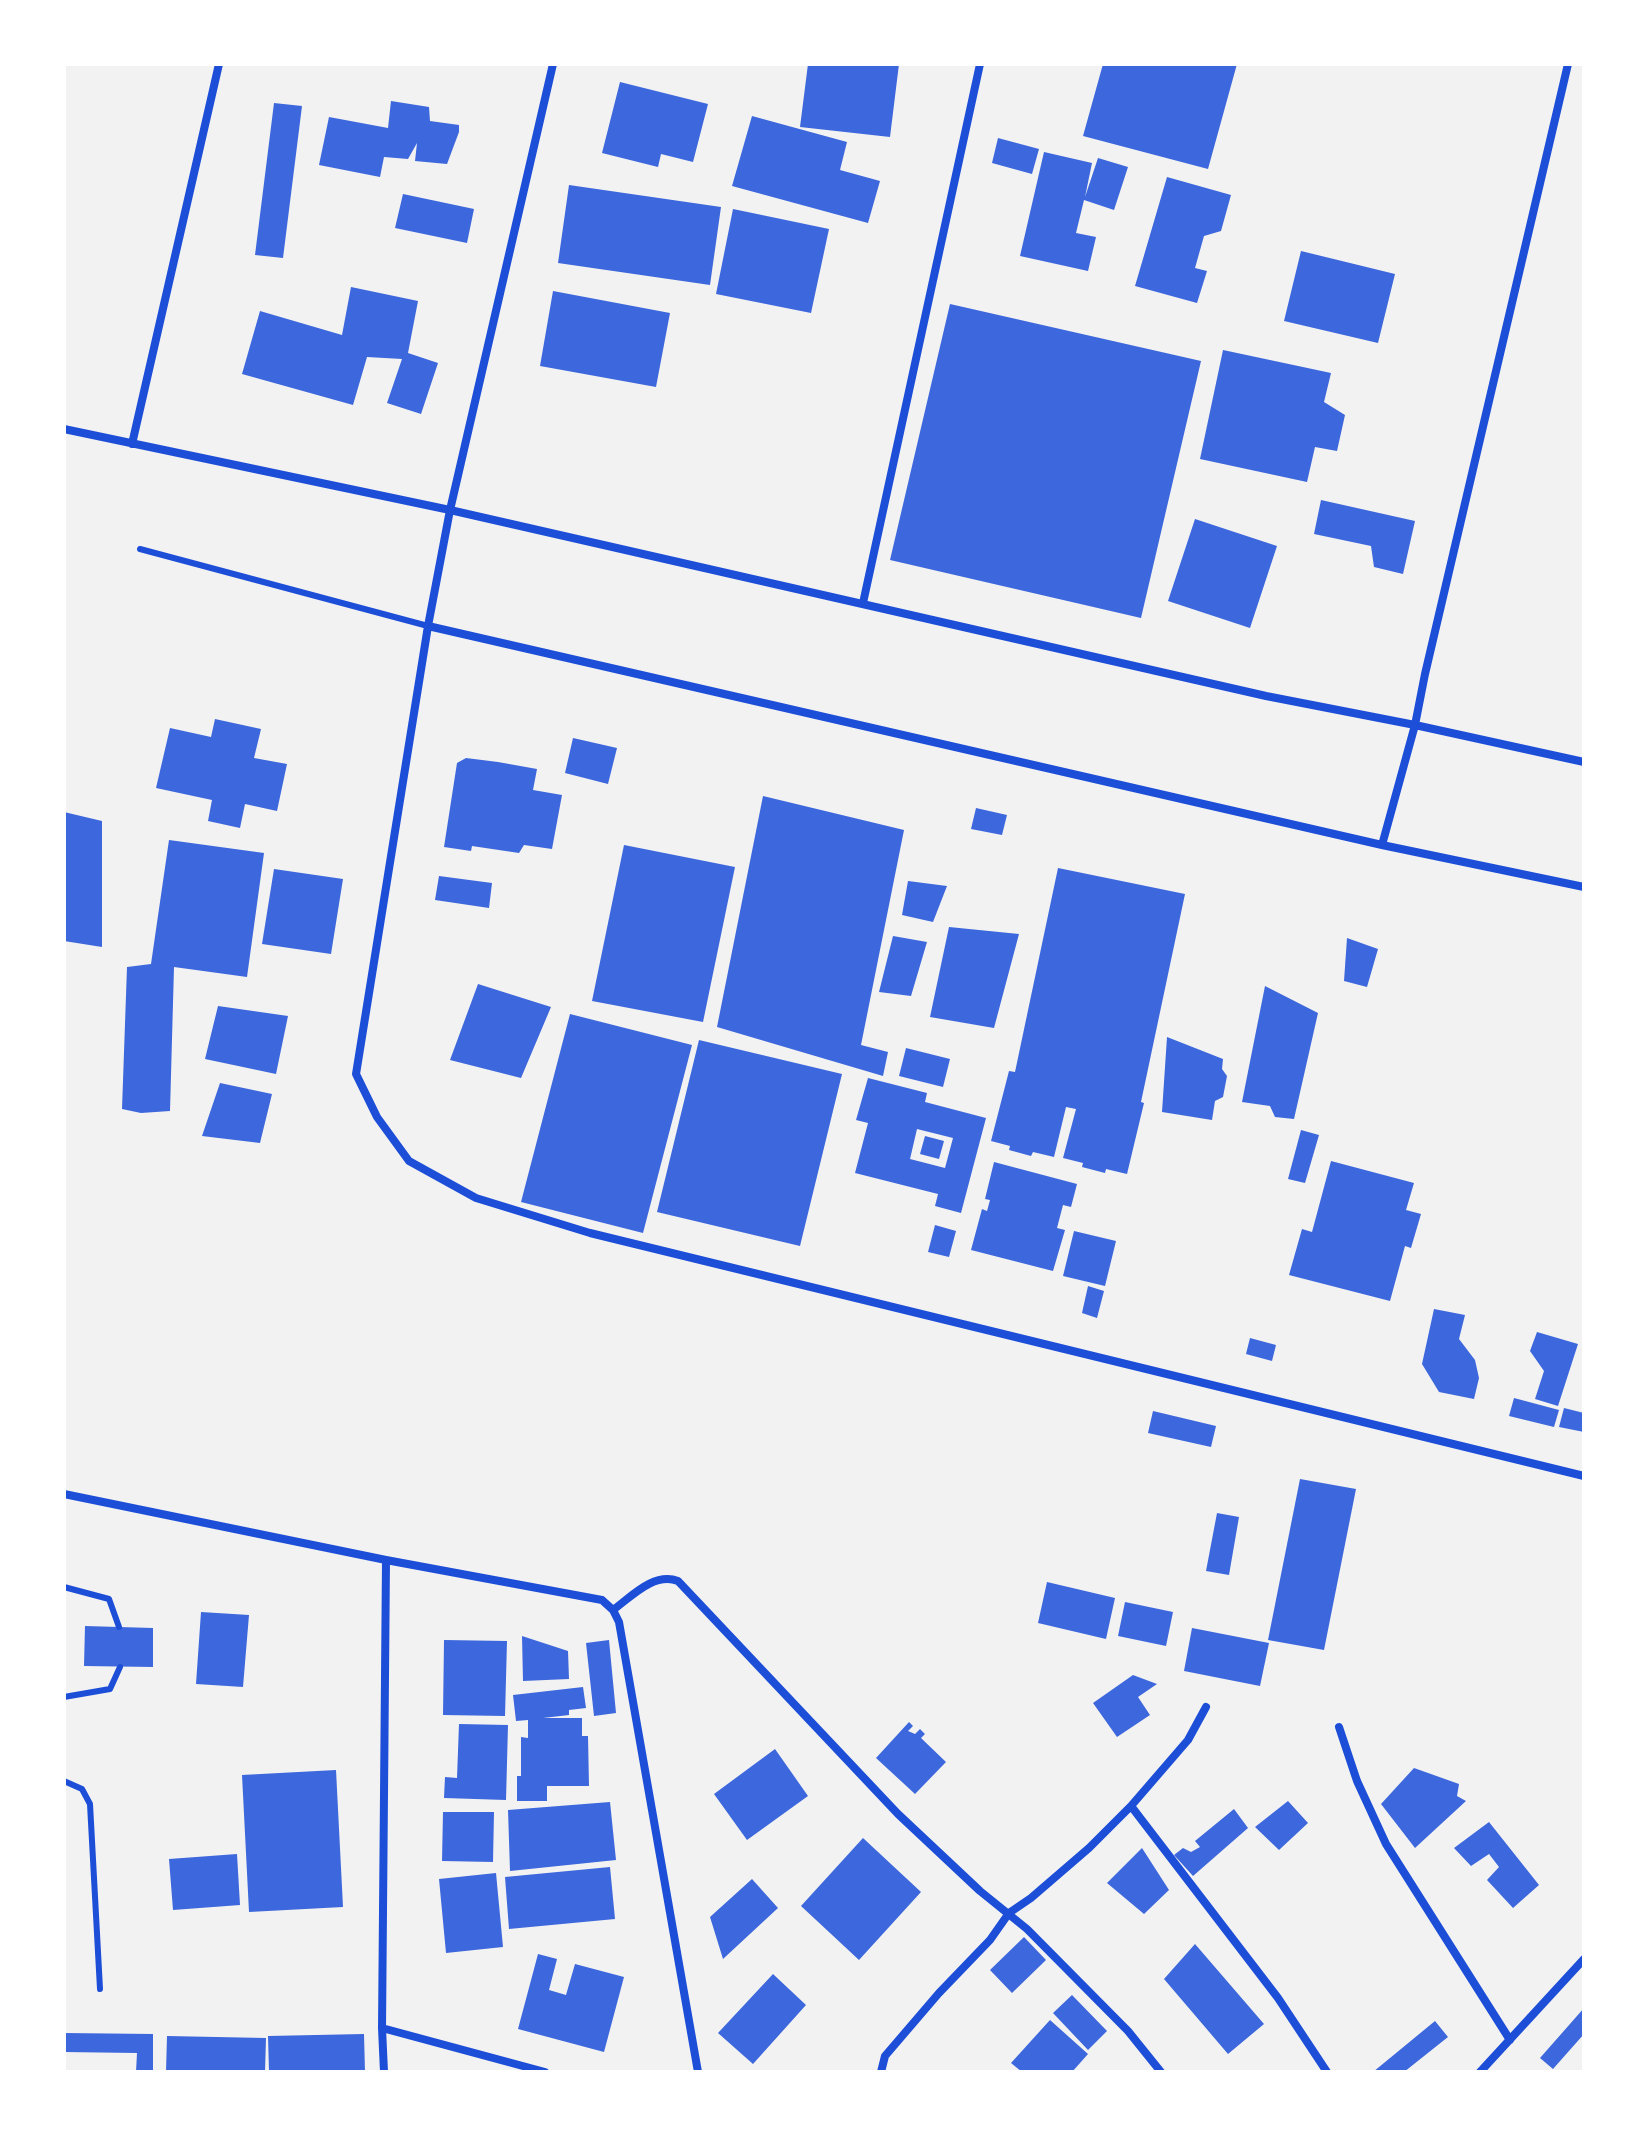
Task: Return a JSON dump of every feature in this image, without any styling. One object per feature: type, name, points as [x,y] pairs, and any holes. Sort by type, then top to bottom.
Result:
[{"type":"street","points":[[132,444],[219,64]]},
{"type":"street","points":[[553,64],[450,510],[428,626],[356,1074],[377,1117],[409,1161],[476,1198],[590,1233],[1584,1476]]},
{"type":"street","points":[[863,603],[980,64]]},
{"type":"street","points":[[1382,845],[1415,725],[1568,64]]},
{"type":"street","points":[[64,429],[450,510],[1266,696],[1584,762]]},
{"type":"street","points":[[428,626],[1382,845],[1584,887]]},
{"type":"street","points":[[64,1494],[386,1560],[602,1600],[613,1610],[619,1622],[698,2072]]},
{"type":"street","points":[[384,2072],[386,1560]]},
{"type":"street","points":[[613,1610],[653,1582],[664,1578],[678,1581],[898,1814],[1074,1975],[1128,2031],[1161,2072]]},
{"type":"street","points":[[881,2072],[885,2056],[990,1940],[1009,1913],[1089,1848],[1131,1806],[1188,1740],[1206,1707]]},
{"type":"street","points":[[1339,1727],[1357,1781],[1386,1844],[1510,2040]]},
{"type":"street","points":[[1131,1806],[1278,1998],[1327,2072]]},
{"type":"street","points":[[1480,2072],[1584,1959]]},
{"type":"street","points":[[382,2028],[545,2072]]},
{"type":"lane","points":[[140,549],[428,626]]},
{"type":"lane","points":[[64,1587],[109,1599],[119,1627]]},
{"type":"lane","points":[[64,1697],[110,1689],[120,1667]]},
{"type":"lane","points":[[64,1781],[82,1789],[90,1804],[100,1989]]},
{"type":"building","points":[[808,64],[899,64],[890,137],[800,127]]},
{"type":"building","points":[[1103,64],[1237,64],[1208,169],[1083,136]]},
{"type":"building","points":[[620,82],[708,104],[693,162],[661,154],[658,167],[602,153]]},
{"type":"building","points":[[391,101],[429,107],[430,121],[459,125],[447,164],[415,161],[417,143],[408,159],[384,157],[380,177],[319,165],[329,117],[388,128]]},
{"type":"building","points":[[274,103],[302,106],[283,258],[255,255]]},
{"type":"building","points":[[752,116],[847,142],[840,170],[880,181],[868,223],[732,186]]},
{"type":"building","points":[[998,138],[1039,149],[1032,174],[992,163]]},
{"type":"building","points":[[1044,152],[1092,163],[1085,197],[1098,158],[1128,167],[1114,210],[1084,200],[1076,233],[1096,237],[1088,271],[1020,256]]},
{"type":"building","points":[[1167,177],[1231,195],[1221,231],[1204,236],[1195,268],[1207,271],[1197,303],[1135,286]]},
{"type":"building","points":[[569,185],[721,207],[710,285],[558,263]]},
{"type":"building","points":[[403,194],[474,209],[467,243],[395,228]]},
{"type":"building","points":[[733,209],[829,229],[811,313],[716,294]]},
{"type":"building","points":[[1301,251],[1395,274],[1378,343],[1284,321]]},
{"type":"building","points":[[351,287],[418,301],[408,353],[438,363],[421,414],[387,403],[402,359],[367,357],[353,405],[242,374],[260,311],[342,335]]},
{"type":"building","points":[[553,291],[670,313],[656,387],[540,366]]},
{"type":"building","points":[[950,304],[1201,361],[1141,618],[890,560]]},
{"type":"building","points":[[1223,350],[1331,373],[1324,402],[1345,415],[1337,451],[1315,447],[1307,482],[1200,459]]},
{"type":"building","points":[[1321,500],[1415,521],[1403,574],[1374,567],[1371,546],[1314,534]]},
{"type":"building","points":[[1195,519],[1277,546],[1250,628],[1168,601]]},
{"type":"building","points":[[215,719],[261,729],[254,758],[287,764],[277,811],[245,804],[240,828],[208,821],[212,800],[156,788],[170,728],[211,737]]},
{"type":"building","points":[[573,738],[617,748],[608,784],[565,773]]},
{"type":"building","points":[[466,758],[537,769],[533,790],[562,795],[552,849],[524,845],[519,853],[472,846],[471,851],[444,847],[457,763]]},
{"type":"building","points":[[763,796],[904,830],[861,1045],[888,1052],[883,1076],[717,1027]]},
{"type":"building","points":[[976,808],[1007,815],[1002,835],[971,829]]},
{"type":"building","points":[[64,812],[102,821],[102,947],[64,941]]},
{"type":"building","points":[[169,840],[264,853],[247,977],[174,967],[170,1111],[141,1113],[122,1109],[127,967],[151,964]]},
{"type":"building","points":[[624,845],[735,867],[703,1022],[592,1001]]},
{"type":"building","points":[[1058,868],[1185,894],[1127,1174],[1106,1169],[1105,1173],[1063,1158],[1076,1109],[1066,1107],[1054,1157],[1033,1152],[1031,1156],[991,1141],[1009,1071],[1015,1072]]},
{"type":"building","points":[[274,869],[343,879],[331,954],[262,944]]},
{"type":"building","points":[[439,876],[492,883],[489,908],[435,900]]},
{"type":"building","points":[[908,881],[947,886],[933,922],[902,915]]},
{"type":"building","points":[[949,927],[1019,934],[994,1028],[930,1017]]},
{"type":"building","points":[[893,936],[927,942],[911,996],[879,992]]},
{"type":"building","points":[[1347,938],[1378,949],[1367,987],[1344,981]]},
{"type":"building","points":[[478,984],[551,1007],[521,1078],[450,1060]]},
{"type":"building","points":[[1265,986],[1318,1013],[1294,1119],[1275,1117],[1270,1106],[1242,1102]]},
{"type":"building","points":[[218,1006],[288,1016],[276,1074],[205,1059]]},
{"type":"building","points":[[570,1014],[692,1045],[643,1233],[521,1202]]},
{"type":"building","points":[[1167,1037],[1223,1059],[1222,1069],[1227,1076],[1223,1097],[1215,1101],[1212,1120],[1162,1112]]},
{"type":"building","points":[[699,1040],[842,1074],[800,1246],[657,1212]]},
{"type":"building","points":[[906,1048],[950,1059],[943,1087],[899,1076]]},
{"type":"building","points":[[868,1078],[927,1093],[925,1102],[986,1118],[961,1213],[935,1206],[938,1194],[855,1173],[868,1123],[856,1120]],"holes":[[[917,1129],[953,1138],[945,1168],[910,1159]]]},
{"type":"building","points":[[220,1083],[272,1094],[260,1143],[202,1136]]},
{"type":"building","points":[[1301,1130],[1319,1135],[1305,1183],[1288,1179]]},
{"type":"building","points":[[925,1136],[944,1141],[939,1159],[920,1154]]},
{"type":"building","points":[[1331,1161],[1414,1183],[1406,1210],[1421,1214],[1411,1248],[1405,1246],[1390,1301],[1289,1275],[1302,1229],[1312,1232]]},
{"type":"building","points":[[994,1162],[1077,1184],[1071,1207],[1063,1205],[1057,1228],[1065,1230],[1053,1271],[971,1250],[982,1209],[987,1211],[990,1200],[985,1199]]},
{"type":"building","points":[[935,1225],[956,1231],[949,1257],[928,1252]]},
{"type":"building","points":[[1074,1231],[1116,1241],[1105,1286],[1063,1276]]},
{"type":"building","points":[[1088,1286],[1104,1291],[1097,1318],[1082,1313]]},
{"type":"building","points":[[1434,1309],[1465,1315],[1459,1339],[1475,1360],[1479,1378],[1474,1399],[1439,1392],[1422,1364]]},
{"type":"building","points":[[1537,1332],[1578,1344],[1558,1406],[1535,1399],[1544,1371],[1530,1351]]},
{"type":"building","points":[[1250,1338],[1276,1345],[1272,1361],[1246,1354]]},
{"type":"building","points":[[1514,1398],[1559,1410],[1554,1427],[1509,1416]]},
{"type":"building","points":[[1564,1408],[1584,1413],[1584,1432],[1559,1427]]},
{"type":"building","points":[[1153,1411],[1216,1426],[1211,1447],[1148,1433]]},
{"type":"building","points":[[1300,1479],[1356,1489],[1324,1650],[1268,1640]]},
{"type":"building","points":[[1217,1513],[1239,1517],[1229,1575],[1206,1571]]},
{"type":"building","points":[[1047,1582],[1115,1598],[1106,1639],[1038,1623]]},
{"type":"building","points":[[1125,1602],[1173,1612],[1166,1646],[1118,1636]]},
{"type":"building","points":[[201,1612],[249,1615],[243,1687],[196,1684]]},
{"type":"building","points":[[85,1626],[153,1628],[153,1667],[84,1666]]},
{"type":"building","points":[[1192,1628],[1269,1643],[1260,1686],[1184,1671]]},
{"type":"building","points":[[522,1636],[568,1651],[569,1679],[523,1681]]},
{"type":"building","points":[[444,1640],[507,1641],[505,1716],[443,1715]]},
{"type":"building","points":[[609,1640],[616,1713],[594,1716],[586,1643]]},
{"type":"building","points":[[1133,1675],[1157,1684],[1138,1697],[1150,1715],[1117,1737],[1093,1703]]},
{"type":"building","points":[[583,1687],[586,1708],[569,1710],[569,1715],[543,1718],[582,1718],[582,1736],[588,1736],[589,1786],[547,1786],[547,1801],[517,1801],[517,1776],[521,1776],[521,1737],[528,1738],[528,1720],[516,1721],[513,1695]]},
{"type":"building","points":[[909,1722],[913,1726],[908,1731],[915,1734],[920,1729],[925,1734],[921,1738],[946,1762],[915,1794],[876,1758]]},
{"type":"building","points":[[459,1724],[508,1725],[506,1800],[444,1798],[445,1777],[457,1778]]},
{"type":"building","points":[[775,1749],[808,1796],[747,1840],[714,1794]]},
{"type":"building","points":[[1414,1768],[1459,1784],[1457,1796],[1466,1801],[1415,1848],[1381,1804]]},
{"type":"building","points":[[336,1770],[343,1907],[249,1912],[242,1775]]},
{"type":"building","points":[[1288,1801],[1308,1823],[1279,1850],[1255,1827]]},
{"type":"building","points":[[610,1802],[616,1860],[510,1871],[508,1810]]},
{"type":"building","points":[[1234,1809],[1248,1828],[1193,1876],[1174,1855],[1183,1848],[1191,1852],[1200,1847],[1195,1841]]},
{"type":"building","points":[[443,1812],[494,1812],[493,1862],[442,1861]]},
{"type":"building","points":[[1489,1822],[1539,1885],[1513,1908],[1487,1880],[1499,1867],[1489,1854],[1471,1866],[1454,1848]]},
{"type":"building","points":[[863,1838],[921,1892],[859,1960],[801,1906]]},
{"type":"building","points":[[1142,1848],[1169,1890],[1144,1914],[1107,1883]]},
{"type":"building","points":[[237,1854],[240,1905],[173,1910],[169,1859]]},
{"type":"building","points":[[610,1867],[615,1919],[509,1929],[505,1877]]},
{"type":"building","points":[[496,1873],[503,1947],[446,1953],[439,1879]]},
{"type":"building","points":[[752,1879],[778,1908],[723,1959],[710,1917]]},
{"type":"building","points":[[1024,1937],[1046,1960],[1012,1993],[990,1970]]},
{"type":"building","points":[[1195,1944],[1264,2024],[1228,2054],[1164,1979]]},
{"type":"building","points":[[538,1954],[557,1959],[549,1990],[566,1995],[575,1964],[624,1977],[604,2052],[518,2029]]},
{"type":"building","points":[[773,1974],[806,2005],[753,2064],[718,2033]]},
{"type":"building","points":[[1072,1995],[1107,2031],[1088,2050],[1053,2013]]},
{"type":"building","points":[[1584,2008],[1584,2034],[1553,2069],[1540,2058]]},
{"type":"building","points":[[1050,2020],[1088,2054],[1072,2072],[1022,2072],[1011,2063]]},
{"type":"building","points":[[1435,2021],[1448,2037],[1404,2072],[1373,2072]]},
{"type":"building","points":[[64,2033],[153,2034],[153,2072],[136,2072],[137,2053],[64,2052]]},
{"type":"building","points":[[364,2034],[365,2072],[269,2072],[268,2036]]},
{"type":"building","points":[[167,2036],[266,2038],[265,2072],[166,2072]]}]
